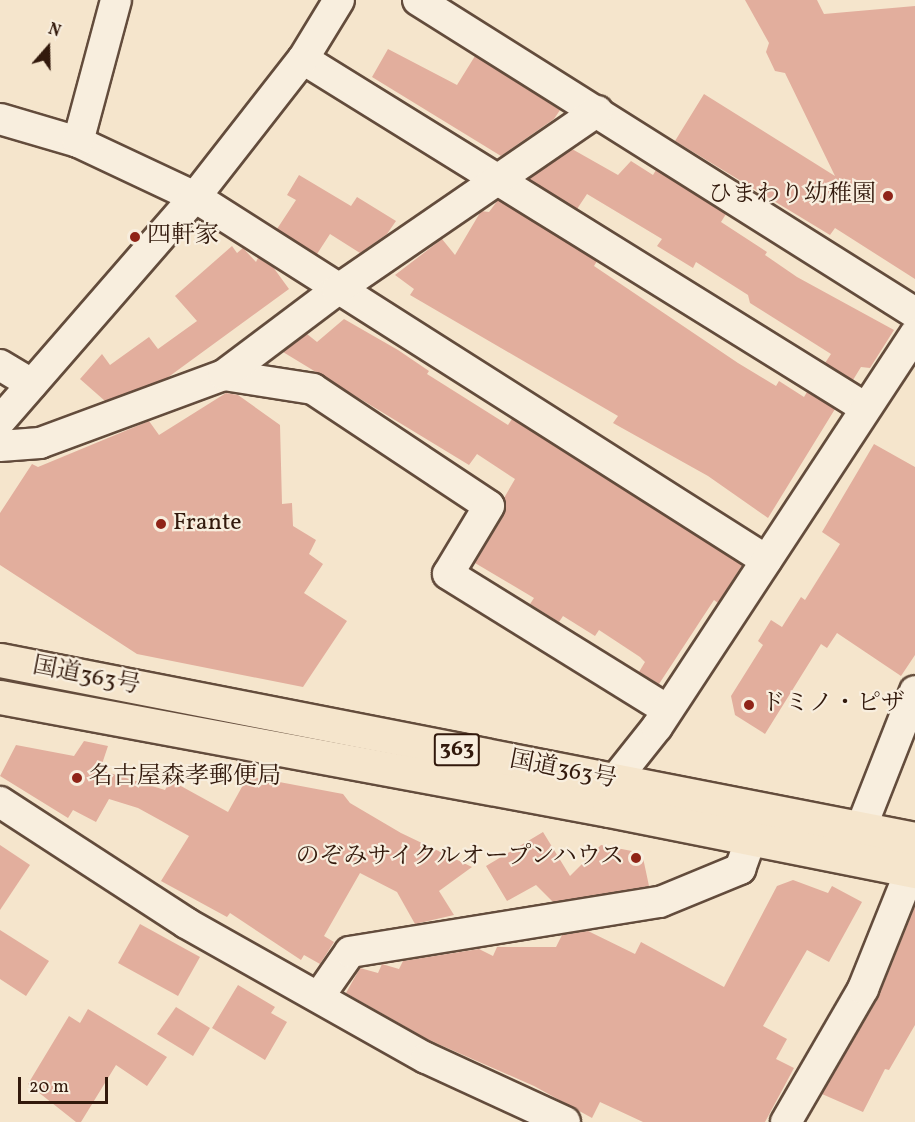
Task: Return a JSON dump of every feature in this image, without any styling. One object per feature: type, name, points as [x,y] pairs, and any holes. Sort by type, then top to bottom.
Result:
[{"type":"highway","name":"国道363号","points":[[0,660],[611,796],[751,838],[909,879]]},
{"type":"highway","name":"国道363号","points":[[0,697],[611,796],[861,828],[915,839]]},
{"type":"street","points":[[78,142],[116,0]]},
{"type":"street","points":[[0,421],[195,197],[303,59],[339,0]]},
{"type":"street","points":[[418,0],[540,80],[597,111],[915,313]]},
{"type":"street","points":[[303,59],[864,407]]},
{"type":"street","points":[[0,446],[40,443],[224,375],[337,291],[597,111]]},
{"type":"street","points":[[0,119],[78,142],[195,197],[337,291],[766,560]]},
{"type":"street","points":[[611,796],[864,407],[915,334]]},
{"type":"street","points":[[0,365],[32,384]]},
{"type":"street","points":[[224,375],[313,390],[489,506],[448,574],[667,710]]},
{"type":"street","points":[[861,828],[915,691]]},
{"type":"street","points":[[0,802],[186,923],[320,995],[426,1058],[566,1122]]},
{"type":"street","points":[[320,995],[350,952],[660,902],[740,869],[751,838]]},
{"type":"street","points":[[786,1122],[862,989],[909,879]]},
{"type":"building","points":[[745,0],[817,0],[824,14],[915,6],[915,279],[835,228],[830,235],[675,141],[704,94],[835,176],[785,73],[775,71],[766,52],[769,43]]},
{"type":"building","points":[[388,49],[457,85],[475,56],[560,110],[554,119],[501,156],[372,77]]},
{"type":"building","points":[[572,149],[618,175],[631,161],[653,175],[656,170],[726,214],[721,222],[767,252],[765,255],[797,277],[894,330],[870,368],[861,367],[853,380],[825,363],[831,354],[750,303],[748,295],[696,262],[693,268],[657,246],[662,239],[587,194],[577,209],[529,179]]},
{"type":"building","points":[[299,175],[351,206],[357,197],[396,221],[387,234],[360,253],[330,234],[317,254],[277,229],[296,200],[287,195]]},
{"type":"building","points":[[498,200],[597,261],[594,266],[738,363],[776,386],[779,381],[804,397],[807,392],[835,409],[768,518],[708,476],[613,423],[618,416],[410,295],[414,289],[395,275],[442,239],[455,255],[481,211],[489,212]]},
{"type":"building","points":[[232,246],[237,253],[243,248],[256,262],[258,258],[273,267],[289,289],[167,378],[105,401],[80,379],[102,354],[110,365],[149,337],[158,349],[197,321],[175,296]]},
{"type":"building","points":[[344,319],[398,350],[429,371],[427,374],[508,425],[512,419],[742,565],[718,603],[714,600],[659,684],[639,672],[645,662],[640,657],[599,630],[595,636],[563,616],[559,622],[530,604],[534,598],[475,563],[504,515],[504,498],[515,479],[477,454],[469,465],[283,352],[307,334],[317,342]]},
{"type":"building","points":[[226,393],[238,395],[280,425],[282,504],[292,503],[293,526],[316,540],[309,554],[323,564],[304,593],[347,621],[303,687],[137,654],[0,565],[0,513],[32,464],[38,467],[149,421],[159,435]]},
{"type":"building","points":[[874,444],[915,467],[915,655],[901,676],[837,633],[827,648],[821,644],[765,734],[735,715],[731,696],[763,645],[758,641],[771,620],[782,627],[801,597],[805,600],[840,544],[822,532]]},
{"type":"building","points":[[84,741],[108,746],[100,770],[165,790],[170,780],[228,812],[248,776],[343,794],[350,803],[401,833],[472,867],[439,891],[454,915],[415,924],[397,892],[360,873],[324,936],[334,942],[320,964],[304,955],[301,960],[230,913],[227,917],[161,881],[189,836],[138,808],[109,799],[96,822],[73,810],[68,818],[0,776],[16,745],[74,756]]},
{"type":"building","points":[[543,832],[570,876],[601,845],[642,853],[649,886],[553,902],[536,885],[507,901],[486,866]]},
{"type":"building","points":[[0,845],[30,865],[0,910]]},
{"type":"building","points":[[793,880],[828,893],[832,886],[862,902],[829,962],[807,950],[763,1026],[787,1039],[776,1059],[794,1068],[765,1122],[643,1122],[600,1102],[592,1118],[534,1086],[429,1040],[346,993],[360,968],[378,973],[382,964],[399,969],[403,961],[479,949],[493,956],[497,947],[556,947],[562,935],[588,931],[635,954],[641,942],[724,987],[777,886]]},
{"type":"building","points":[[915,906],[915,1025],[889,1070],[885,1069],[863,1112],[822,1094],[878,998]]},
{"type":"building","points":[[140,924],[200,957],[178,996],[118,963]]},
{"type":"building","points":[[0,930],[49,961],[26,996],[0,979]]},
{"type":"building","points":[[238,985],[275,1007],[271,1013],[287,1022],[265,1060],[212,1028]]},
{"type":"building","points":[[176,1007],[210,1028],[193,1056],[157,1034]]},
{"type":"building","points":[[88,1009],[167,1057],[147,1086],[116,1065],[81,1122],[76,1122],[28,1084],[69,1016],[80,1023]]},
{"type":"place","name":"ひまわり幼稚園","points":[[888,196]]},
{"type":"place","name":"四軒家","points":[[135,237]]},
{"type":"place","name":"Frante","points":[[161,524]]},
{"type":"place","name":"ドミノ・ピザ","points":[[749,705]]},
{"type":"place","name":"名古屋森孝郵便局","points":[[77,778]]},
{"type":"place","name":"のぞみサイクルオープンハウス","points":[[636,858]]}]
